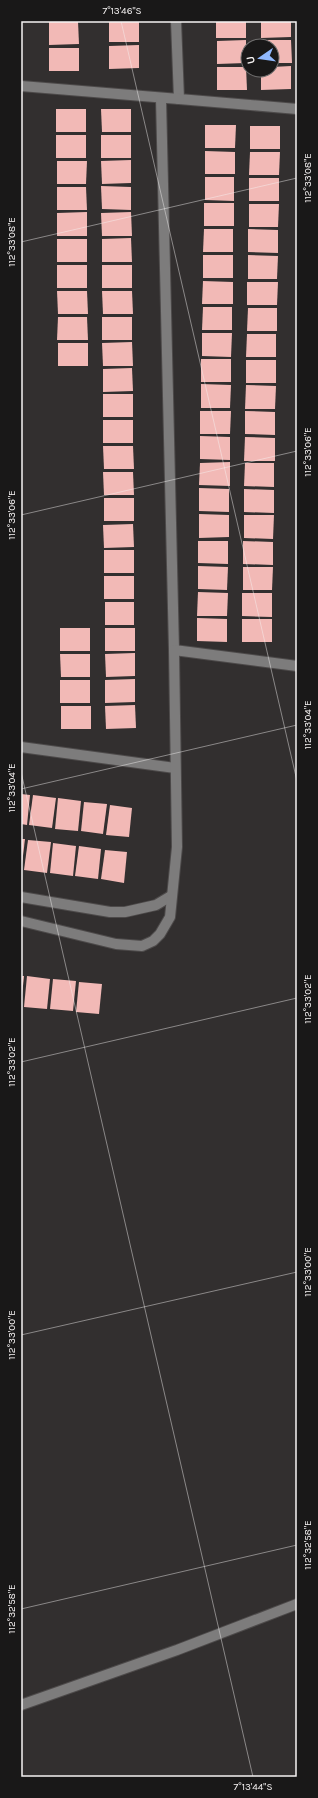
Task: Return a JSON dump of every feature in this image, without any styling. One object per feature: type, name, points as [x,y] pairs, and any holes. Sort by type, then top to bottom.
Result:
[{"type":"street","points":[[176,21],[179,99]]},
{"type":"street","points":[[21,86],[161,99],[297,108]]},
{"type":"street","points":[[21,921],[116,944],[142,946],[153,941],[160,934],[170,917],[177,847],[174,650],[161,99]]},
{"type":"street","points":[[174,650],[297,666]]},
{"type":"street","points":[[21,747],[175,768]]},
{"type":"street","points":[[21,898],[117,912],[143,909],[156,905],[171,896]]},
{"type":"street","points":[[21,1705],[177,1650],[297,1604]]},
{"type":"building","points":[[49,21],[78,21],[79,44],[49,45]]},
{"type":"building","points":[[109,21],[139,21],[139,42],[109,42]]},
{"type":"building","points":[[216,21],[246,21],[246,38],[216,38]]},
{"type":"building","points":[[261,21],[291,21],[291,37],[261,38]]},
{"type":"building","points":[[240,40],[240,63],[217,64],[217,41]]},
{"type":"building","points":[[280,40],[291,40],[292,63],[280,63]]},
{"type":"building","points":[[139,45],[139,68],[109,69],[109,46]]},
{"type":"building","points":[[49,48],[79,48],[79,71],[49,71]]},
{"type":"building","points":[[291,66],[291,89],[261,90],[261,78],[280,78],[280,67]]},
{"type":"building","points":[[217,67],[240,67],[240,78],[246,78],[247,90],[217,90]]},
{"type":"building","points":[[56,109],[86,109],[86,132],[56,132]]},
{"type":"building","points":[[101,109],[131,109],[131,132],[102,132]]},
{"type":"building","points":[[205,125],[236,125],[235,148],[205,148]]},
{"type":"building","points":[[250,126],[280,126],[280,149],[250,149]]},
{"type":"building","points":[[56,135],[86,135],[86,158],[56,158]]},
{"type":"building","points":[[101,135],[131,135],[131,158],[101,158]]},
{"type":"building","points":[[205,151],[235,152],[235,174],[205,174]]},
{"type":"building","points":[[250,152],[280,152],[279,175],[249,175]]},
{"type":"building","points":[[131,160],[131,183],[102,184],[101,161]]},
{"type":"building","points":[[57,161],[87,161],[86,184],[57,184]]},
{"type":"building","points":[[205,177],[234,177],[234,201],[205,200]]},
{"type":"building","points":[[249,178],[279,178],[279,201],[249,201]]},
{"type":"building","points":[[101,186],[131,187],[131,210],[102,209]]},
{"type":"building","points":[[57,187],[86,187],[87,210],[57,210]]},
{"type":"building","points":[[204,203],[234,203],[234,226],[204,226]]},
{"type":"building","points":[[249,204],[279,204],[278,227],[249,227]]},
{"type":"building","points":[[87,212],[87,236],[57,236],[57,213]]},
{"type":"building","points":[[131,212],[132,236],[102,236],[101,213]]},
{"type":"building","points":[[204,229],[233,229],[233,252],[203,252]]},
{"type":"building","points":[[248,229],[278,230],[278,253],[248,252]]},
{"type":"building","points":[[131,238],[132,262],[102,262],[102,239]]},
{"type":"building","points":[[57,239],[87,239],[87,262],[57,262]]},
{"type":"building","points":[[203,255],[233,255],[233,278],[203,278]]},
{"type":"building","points":[[248,255],[278,256],[277,279],[248,279]]},
{"type":"building","points":[[57,265],[87,265],[87,288],[57,288]]},
{"type":"building","points":[[102,265],[132,265],[132,288],[102,288]]},
{"type":"building","points":[[203,281],[233,282],[233,304],[202,304]]},
{"type":"building","points":[[247,282],[278,282],[277,305],[247,305]]},
{"type":"building","points":[[57,291],[87,291],[88,314],[58,314]]},
{"type":"building","points":[[102,291],[132,291],[133,314],[103,314]]},
{"type":"building","points":[[203,307],[232,307],[232,330],[202,330]]},
{"type":"building","points":[[248,308],[277,308],[277,331],[247,331]]},
{"type":"building","points":[[58,317],[87,317],[88,340],[57,340]]},
{"type":"building","points":[[102,317],[132,317],[132,340],[102,340]]},
{"type":"building","points":[[202,333],[232,333],[231,357],[202,356]]},
{"type":"building","points":[[247,334],[276,334],[276,357],[246,357]]},
{"type":"building","points":[[132,342],[133,366],[103,366],[102,343]]},
{"type":"building","points":[[58,343],[88,343],[88,366],[58,366]]},
{"type":"building","points":[[201,359],[231,359],[231,382],[201,382]]},
{"type":"building","points":[[246,360],[276,360],[276,383],[246,383]]},
{"type":"building","points":[[132,368],[133,391],[103,392],[103,369]]},
{"type":"building","points":[[201,384],[231,385],[230,408],[201,408]]},
{"type":"building","points":[[246,385],[276,386],[275,409],[245,409]]},
{"type":"building","points":[[103,394],[133,394],[133,417],[103,417]]},
{"type":"building","points":[[200,411],[231,411],[230,434],[200,434]]},
{"type":"building","points":[[245,411],[275,412],[275,435],[245,434]]},
{"type":"building","points":[[103,420],[133,420],[133,443],[103,443]]},
{"type":"building","points":[[200,436],[230,437],[230,460],[200,459]]},
{"type":"building","points":[[245,437],[275,438],[275,461],[244,461]]},
{"type":"building","points":[[103,446],[133,446],[134,469],[104,469]]},
{"type":"building","points":[[230,462],[230,486],[199,485],[200,463]]},
{"type":"building","points":[[245,463],[274,463],[274,487],[244,486]]},
{"type":"building","points":[[103,472],[133,472],[134,495],[104,495]]},
{"type":"building","points":[[199,488],[229,489],[229,512],[199,511]]},
{"type":"building","points":[[244,489],[274,490],[274,513],[244,512]]},
{"type":"building","points":[[104,498],[134,498],[134,521],[104,521]]},
{"type":"building","points":[[199,514],[229,515],[229,537],[199,538]]},
{"type":"building","points":[[244,515],[274,515],[273,539],[244,538]]},
{"type":"building","points":[[133,524],[134,547],[104,548],[103,525]]},
{"type":"building","points":[[198,541],[228,541],[228,564],[198,563]]},
{"type":"building","points":[[243,541],[273,542],[273,565],[243,564]]},
{"type":"building","points":[[104,550],[134,550],[134,573],[104,573]]},
{"type":"building","points":[[198,566],[228,567],[227,590],[198,589]]},
{"type":"building","points":[[243,567],[273,567],[272,590],[243,590]]},
{"type":"building","points":[[104,576],[134,576],[134,599],[104,599]]},
{"type":"building","points":[[198,592],[228,593],[227,616],[197,616]]},
{"type":"building","points":[[242,593],[272,593],[272,617],[242,616]]},
{"type":"building","points":[[105,602],[134,602],[134,625],[105,625]]},
{"type":"building","points":[[197,618],[227,619],[227,642],[197,641]]},
{"type":"building","points":[[242,619],[272,619],[272,642],[242,642]]},
{"type":"building","points":[[60,628],[90,628],[90,651],[60,651]]},
{"type":"building","points":[[105,628],[135,628],[135,651],[105,651]]},
{"type":"building","points":[[135,653],[135,676],[106,677],[105,654]]},
{"type":"building","points":[[60,654],[90,654],[90,677],[61,677]]},
{"type":"building","points":[[135,679],[135,702],[105,703],[105,680]]},
{"type":"building","points":[[60,680],[90,680],[90,703],[60,703]]},
{"type":"building","points":[[135,705],[136,728],[106,729],[105,706]]},
{"type":"building","points":[[61,706],[91,706],[91,729],[61,729]]},
{"type":"building","points":[[21,794],[30,795],[27,825],[21,824]]},
{"type":"building","points":[[33,795],[56,798],[52,828],[29,825]]},
{"type":"building","points":[[58,798],[81,801],[78,831],[55,829]]},
{"type":"building","points":[[84,802],[107,804],[103,834],[81,831]]},
{"type":"building","points":[[110,805],[132,808],[129,837],[106,835]]},
{"type":"building","points":[[21,839],[25,839],[22,864],[21,864]]},
{"type":"building","points":[[28,840],[51,842],[47,873],[24,870]]},
{"type":"building","points":[[53,843],[76,846],[73,876],[50,873]]},
{"type":"building","points":[[79,846],[101,849],[98,879],[75,876]]},
{"type":"building","points":[[105,850],[127,852],[124,883],[101,879]]},
{"type":"building","points":[[21,976],[24,976],[22,995],[21,995]]},
{"type":"building","points":[[27,976],[50,979],[47,1009],[24,1007]]},
{"type":"building","points":[[53,979],[76,981],[73,1011],[50,1009]]},
{"type":"building","points":[[79,982],[102,984],[99,1014],[76,1012]]}]
